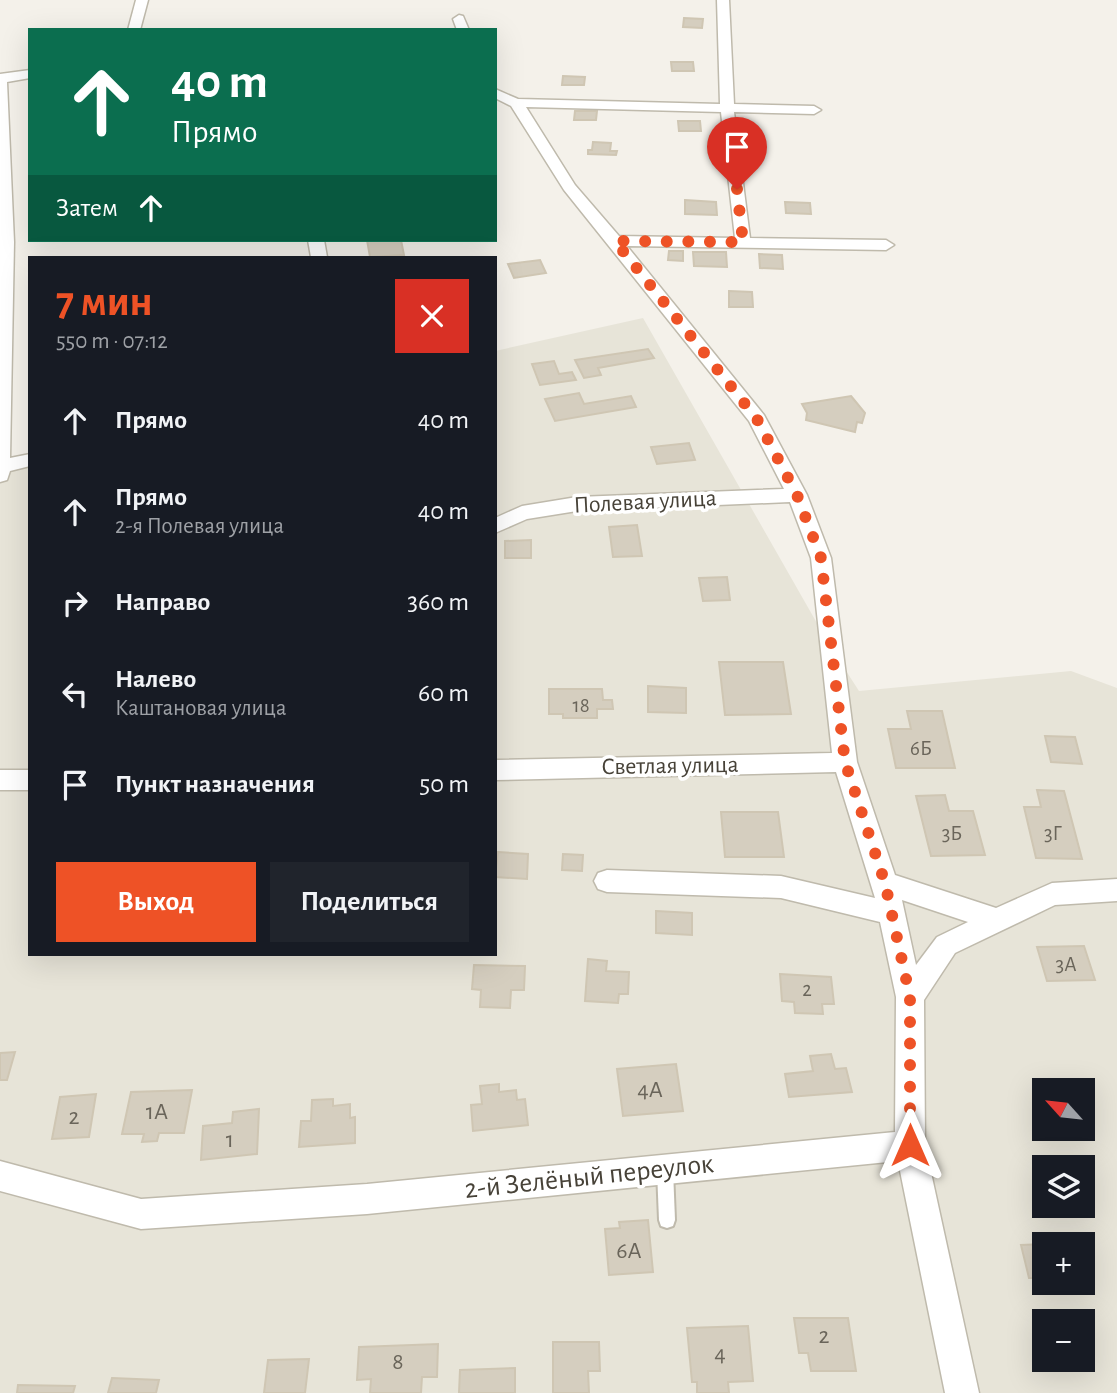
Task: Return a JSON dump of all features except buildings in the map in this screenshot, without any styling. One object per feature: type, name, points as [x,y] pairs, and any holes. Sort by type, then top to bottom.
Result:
[{"type":"street","points":[[135,28],[142,0]]},
{"type":"street","points":[[723,0],[727,108],[743,242]]},
{"type":"street","points":[[28,74],[0,78],[3,267],[1,471],[28,461]]},
{"type":"street","points":[[497,94],[516,103],[814,110]]},
{"type":"street","points":[[516,103],[569,187],[757,419],[797,495],[821,558],[845,762],[885,883],[910,997],[910,1145],[962,1393]]},
{"type":"street","points":[[615,241],[886,245]]},
{"type":"street","name":"Полевая улица","points":[[497,525],[522,513],[577,504],[797,495]]},
{"type":"street","name":"Светлая улица","points":[[497,770],[845,762]]},
{"type":"street","points":[[0,780],[28,780]]},
{"type":"street","points":[[607,881],[781,887],[891,914]]},
{"type":"street","points":[[885,883],[997,920]]},
{"type":"street","points":[[910,997],[946,945],[1052,894],[1117,890]]},
{"type":"street","name":"2-й Зелёный переулок","points":[[0,1176],[141,1214],[381,1198],[910,1145]]},
{"type":"lane","points":[[665,1169],[667,1220]]},
{"type":"shaded area","points":[[643,318],[830,646],[859,691],[1071,671],[1117,688],[1117,1393],[0,1393],[0,460],[28,453],[28,956],[497,956],[497,351]]},
{"type":"route","points":[[737,189],[743,242],[615,241],[757,419],[797,495],[821,558],[845,762],[885,883],[910,997],[910,1145]]}]
